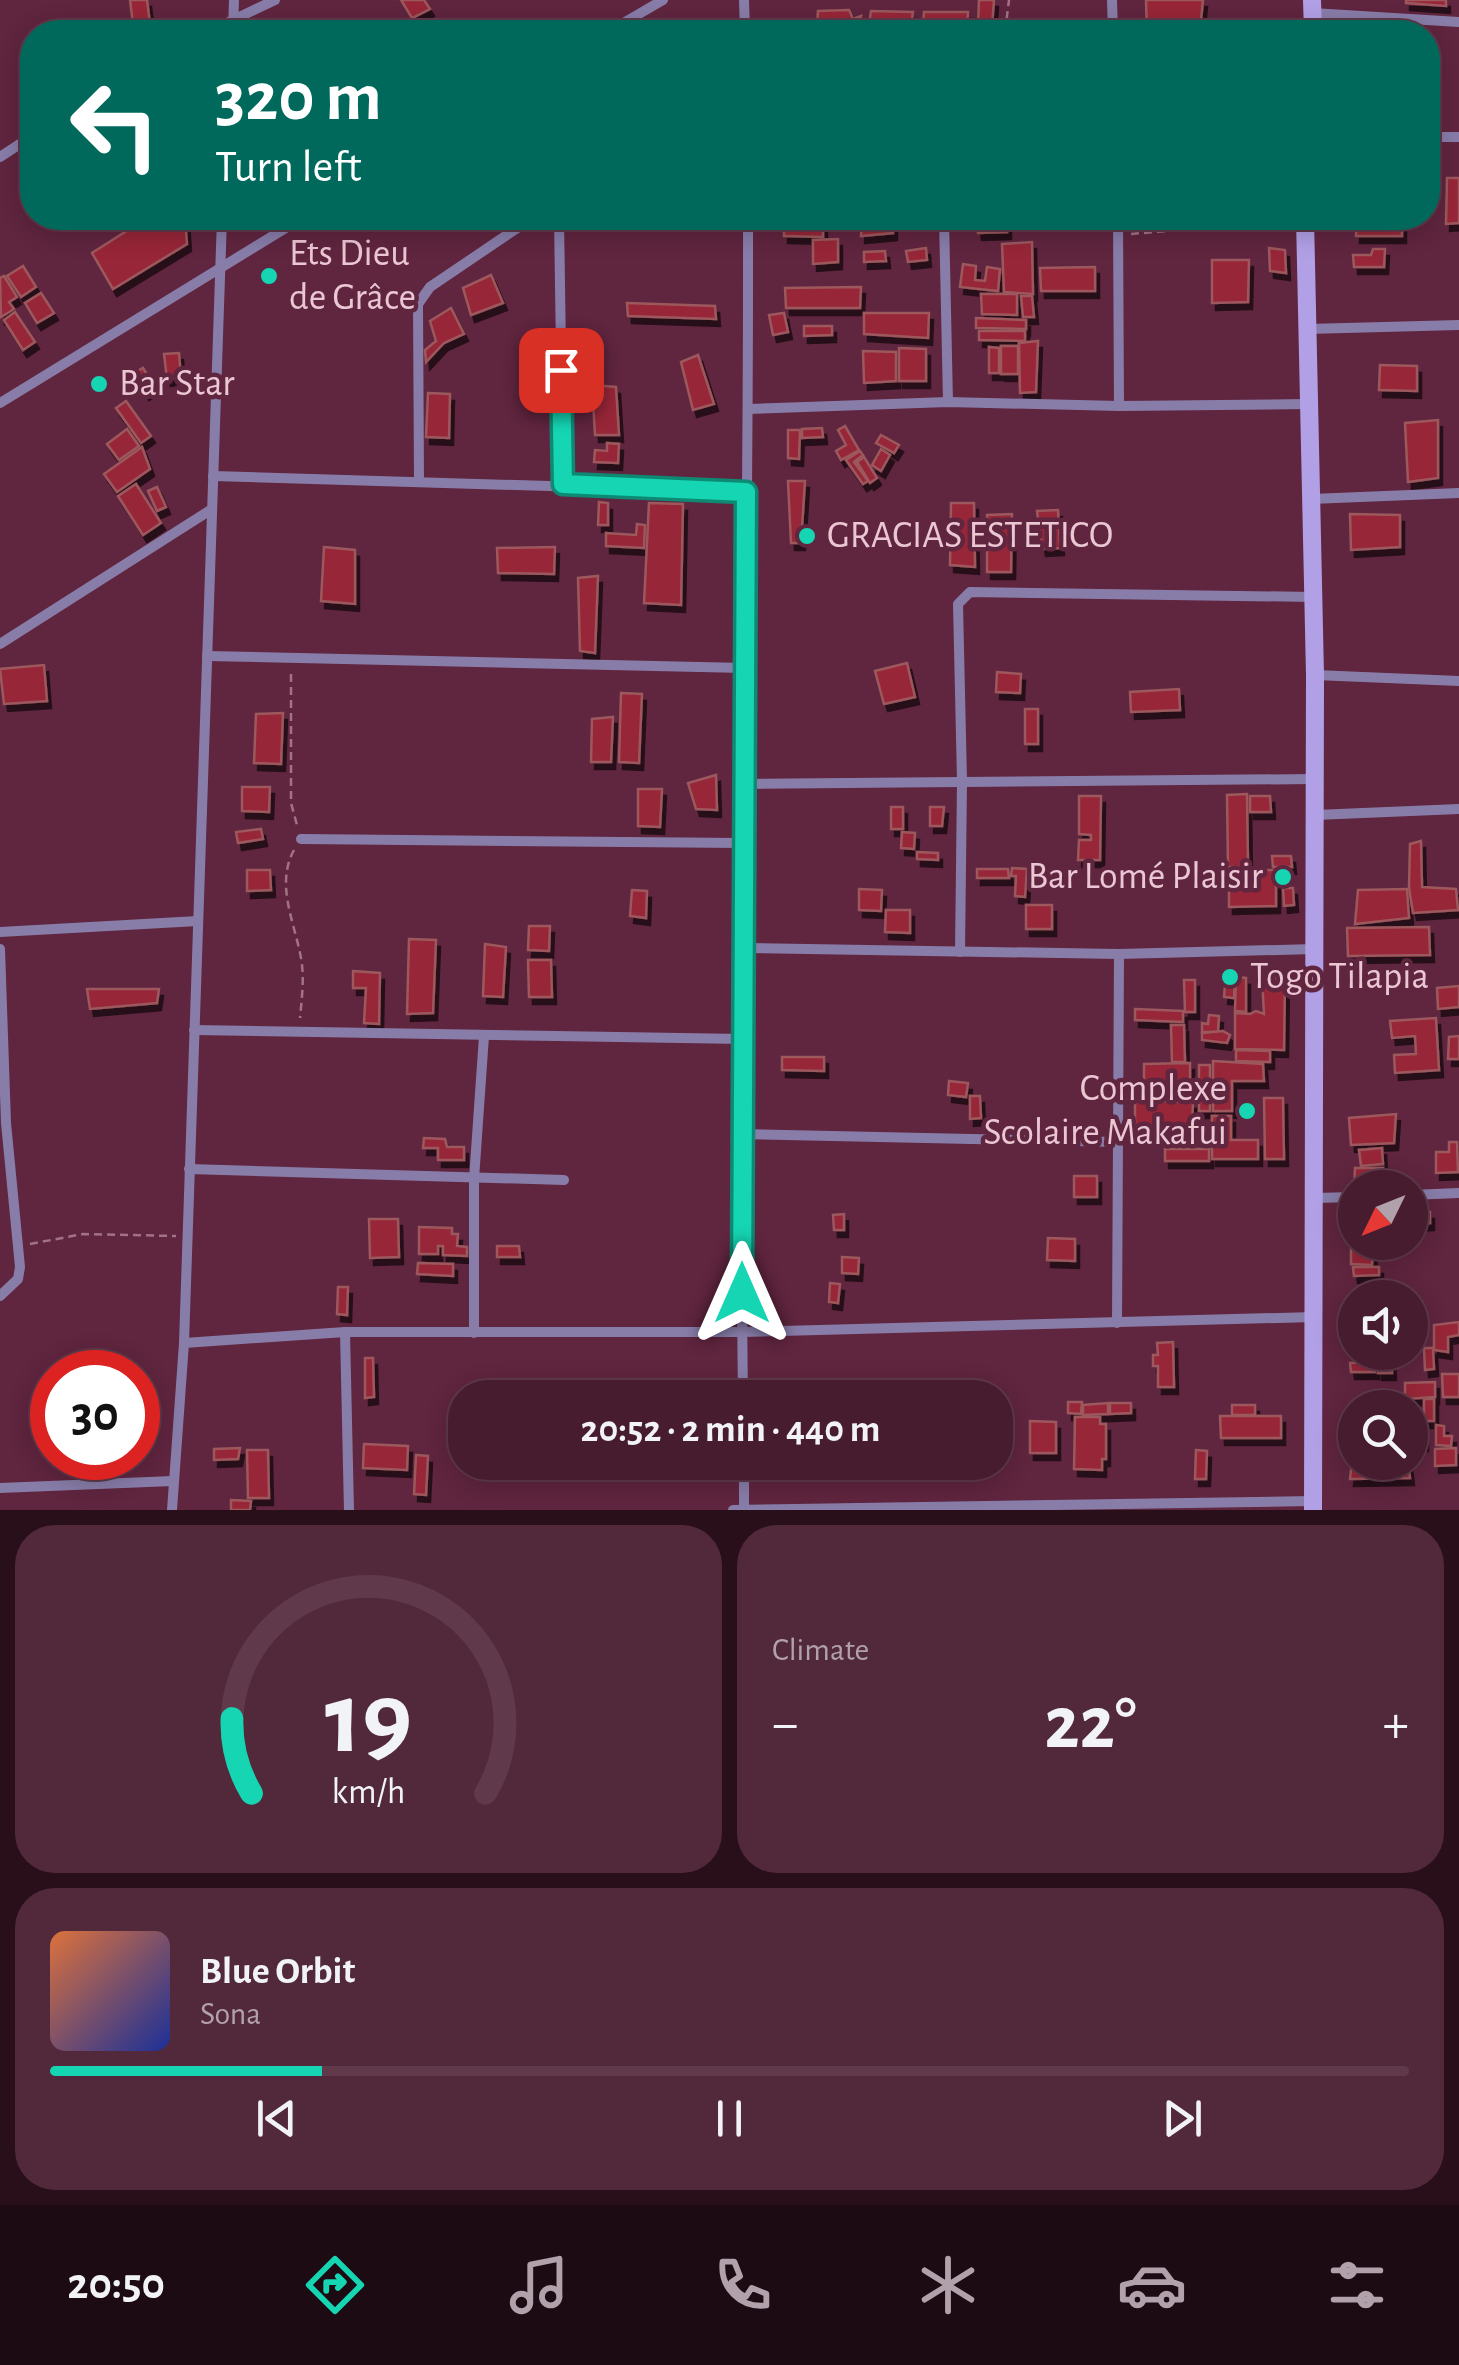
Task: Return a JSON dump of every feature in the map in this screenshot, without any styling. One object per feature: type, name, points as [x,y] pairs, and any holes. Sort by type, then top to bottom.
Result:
[{"type":"street","points":[[234,0],[234,19],[275,0]]},
{"type":"street","points":[[629,20],[663,0]]},
{"type":"street","points":[[1312,15],[1417,20]]},
{"type":"street","points":[[172,1510],[184,1343],[221,230]]},
{"type":"street","points":[[0,403],[283,230]]},
{"type":"street","points":[[419,480],[418,304],[430,287],[514,230]]},
{"type":"street","points":[[558,230],[563,484]]},
{"type":"street","points":[[743,1380],[742,843],[748,230]]},
{"type":"street","points":[[944,230],[948,402]]},
{"type":"street","points":[[1119,230],[1119,406]]},
{"type":"street","points":[[733,1510],[1312,1506],[1315,675],[1305,230]]},
{"type":"street","points":[[1306,329],[1459,325]]},
{"type":"street","points":[[748,410],[948,402],[1119,406],[1308,404]]},
{"type":"street","points":[[213,476],[746,492]]},
{"type":"street","points":[[1310,500],[1459,493]]},
{"type":"street","points":[[0,644],[212,508]]},
{"type":"street","points":[[960,952],[958,604],[970,592],[1314,598]]},
{"type":"street","points":[[207,656],[744,668]]},
{"type":"street","points":[[1315,675],[1459,681]]},
{"type":"street","points":[[743,784],[1314,779]]},
{"type":"street","points":[[1315,814],[1459,809]]},
{"type":"street","points":[[301,838],[742,843]]},
{"type":"street","points":[[0,932],[198,921]]},
{"type":"street","points":[[745,948],[1119,954],[1315,949]]},
{"type":"street","points":[[0,949],[3,1123],[19,1246],[18,1279],[0,1296]]},
{"type":"street","points":[[1117,1324],[1119,954]]},
{"type":"street","points":[[194,1030],[744,1039]]},
{"type":"street","points":[[474,1333],[474,1179],[484,1036]]},
{"type":"street","points":[[742,1134],[1118,1142]]},
{"type":"street","points":[[190,1169],[564,1180]]},
{"type":"street","points":[[1428,1194],[1459,1193]]},
{"type":"street","points":[[1314,1198],[1338,1197]]},
{"type":"street","points":[[184,1343],[345,1332],[742,1332],[1314,1317]]},
{"type":"street","points":[[345,1332],[349,1510]]},
{"type":"street","points":[[0,1488],[174,1480]]},
{"type":"street","points":[[744,1480],[744,1510]]},
{"type":"path","points":[[1119,235],[1177,230]]},
{"type":"path","points":[[19,1246],[84,1234],[187,1236]]},
{"type":"building","points":[[130,0],[147,0],[150,20],[132,20]]},
{"type":"building","points":[[401,0],[424,0],[430,9],[412,18]]},
{"type":"building","points":[[979,0],[994,0],[992,20],[978,20]]},
{"type":"building","points":[[1146,0],[1203,0],[1201,20],[1147,20]]},
{"type":"building","points":[[1446,0],[1446,6],[1406,3]]},
{"type":"building","points":[[849,10],[853,19],[861,16],[860,20],[817,20],[818,11]]},
{"type":"building","points":[[871,11],[913,12],[912,20],[870,20]]},
{"type":"building","points":[[924,12],[968,12],[967,20],[923,20]]},
{"type":"building","points":[[1447,178],[1459,178],[1459,223],[1446,224]]},
{"type":"building","points":[[128,230],[186,230],[187,244],[113,289],[92,253]]},
{"type":"building","points":[[784,230],[823,230],[823,237],[784,236]]},
{"type":"building","points":[[861,230],[893,230],[893,233],[861,236]]},
{"type":"building","points":[[978,230],[1007,230],[1007,232]]},
{"type":"building","points":[[1356,230],[1402,230],[1402,236],[1356,236]]},
{"type":"building","points":[[838,239],[838,262],[813,264],[813,240]]},
{"type":"building","points":[[1032,242],[1033,294],[1004,292],[1002,244]]},
{"type":"building","points":[[926,248],[927,260],[908,262],[906,251]]},
{"type":"building","points":[[1269,248],[1285,250],[1286,273],[1270,271]]},
{"type":"building","points":[[1373,249],[1385,249],[1384,267],[1354,267],[1353,255],[1371,255]]},
{"type":"building","points":[[885,251],[886,261],[864,262],[864,252]]},
{"type":"building","points":[[1212,260],[1249,260],[1248,302],[1212,303]]},
{"type":"building","points":[[963,264],[976,266],[975,280],[985,281],[987,267],[1000,269],[998,291],[960,287]]},
{"type":"building","points":[[23,266],[36,287],[21,297],[7,276]]},
{"type":"building","points":[[1095,267],[1095,291],[1041,291],[1040,268]]},
{"type":"building","points":[[491,275],[503,303],[471,315],[463,288]]},
{"type":"building","points":[[4,276],[17,297],[9,302],[14,309],[1,317],[0,278]]},
{"type":"building","points":[[861,287],[860,308],[786,308],[785,288]]},
{"type":"building","points":[[41,293],[54,313],[37,323],[25,303]]},
{"type":"building","points":[[981,294],[1017,294],[1017,315],[982,314]]},
{"type":"building","points":[[1021,296],[1032,296],[1034,317],[1023,317]]},
{"type":"building","points":[[627,303],[715,306],[716,319],[628,316]]},
{"type":"building","points":[[451,308],[464,334],[444,343],[426,362],[425,350],[436,341],[430,321]]},
{"type":"building","points":[[15,312],[35,342],[23,350],[4,320]]},
{"type":"building","points":[[784,313],[788,332],[773,335],[769,315]]},
{"type":"building","points":[[864,313],[929,313],[928,338],[864,334]]},
{"type":"building","points":[[976,318],[1026,320],[1026,329],[976,328]]},
{"type":"building","points":[[804,326],[832,326],[832,335],[804,336]]},
{"type":"building","points":[[979,331],[1025,331],[1025,341],[979,340]]},
{"type":"building","points":[[1038,341],[1036,392],[1020,393],[1019,343]]},
{"type":"building","points":[[1001,346],[1018,346],[1018,374],[1001,374]]},
{"type":"building","points":[[989,347],[999,348],[999,373],[989,373]]},
{"type":"building","points":[[899,348],[926,349],[926,381],[899,381]]},
{"type":"building","points":[[863,351],[896,352],[896,381],[864,383]]},
{"type":"building","points":[[179,353],[181,378],[167,379],[164,354]]},
{"type":"building","points":[[698,355],[714,404],[693,410],[681,362]]},
{"type":"building","points":[[1380,365],[1417,366],[1417,391],[1379,390]]},
{"type":"building","points":[[143,368],[155,387],[145,393],[134,373]]},
{"type":"building","points":[[592,385],[616,387],[619,435],[595,435]]},
{"type":"building","points":[[428,393],[450,394],[449,438],[426,437]]},
{"type":"building","points":[[126,401],[151,436],[141,443],[116,408]]},
{"type":"building","points":[[1438,420],[1438,478],[1408,482],[1405,423]]},
{"type":"building","points":[[845,426],[859,450],[841,460],[836,451],[846,445],[838,430]]},
{"type":"building","points":[[822,428],[823,437],[802,438],[802,429]]},
{"type":"building","points":[[127,429],[139,446],[119,460],[107,444]]},
{"type":"building","points":[[788,430],[800,430],[799,459],[788,458]]},
{"type":"building","points":[[881,435],[899,445],[894,453],[876,443]]},
{"type":"building","points":[[607,443],[619,444],[618,463],[594,462],[595,450],[607,451]]},
{"type":"building","points":[[142,447],[150,469],[117,492],[104,474]]},
{"type":"building","points":[[881,449],[890,455],[881,471],[872,465]]},
{"type":"building","points":[[860,451],[863,455],[854,462],[868,481],[863,484],[846,460]]},
{"type":"building","points":[[864,457],[877,478],[870,483],[857,462]]},
{"type":"building","points":[[788,481],[805,481],[801,543],[791,543]]},
{"type":"building","points":[[136,484],[161,523],[143,535],[118,496]]},
{"type":"building","points":[[157,487],[166,507],[157,511],[148,491]]},
{"type":"building","points":[[599,502],[608,503],[608,525],[598,525]]},
{"type":"building","points":[[649,503],[683,504],[681,605],[644,603]]},
{"type":"building","points":[[951,503],[974,503],[975,567],[950,565]]},
{"type":"building","points":[[1058,510],[1060,548],[1042,549],[1037,511]]},
{"type":"building","points":[[1012,514],[1011,572],[987,572],[987,515]]},
{"type":"building","points":[[1350,514],[1400,515],[1400,547],[1351,550]]},
{"type":"building","points":[[637,524],[645,525],[644,548],[606,546],[606,533],[636,535]]},
{"type":"building","points":[[324,547],[355,550],[355,604],[321,601]]},
{"type":"building","points":[[555,547],[554,574],[498,573],[497,548]]},
{"type":"building","points":[[598,576],[595,653],[580,651],[578,578]]},
{"type":"building","points":[[907,663],[915,697],[884,704],[875,671]]},
{"type":"building","points":[[44,665],[47,701],[4,704],[0,669]]},
{"type":"building","points":[[997,672],[1021,674],[1020,693],[996,692]]},
{"type":"building","points":[[1179,689],[1180,710],[1131,712],[1130,692]]},
{"type":"building","points":[[621,693],[642,694],[639,763],[619,762]]},
{"type":"building","points":[[1025,709],[1038,709],[1038,744],[1025,744]]},
{"type":"building","points":[[283,713],[281,764],[254,763],[256,714]]},
{"type":"building","points":[[613,717],[611,762],[591,762],[592,719]]},
{"type":"building","points":[[716,775],[717,810],[696,809],[688,783]]},
{"type":"building","points":[[242,787],[270,787],[269,812],[242,811]]},
{"type":"building","points":[[638,789],[662,789],[660,827],[638,826]]},
{"type":"building","points":[[1247,794],[1248,867],[1228,867],[1227,795]]},
{"type":"building","points":[[1079,796],[1101,796],[1100,860],[1078,860],[1079,840],[1091,840],[1091,835],[1079,834]]},
{"type":"building","points":[[1250,796],[1270,796],[1271,812],[1250,812]]},
{"type":"building","points":[[891,807],[903,807],[903,829],[891,829]]},
{"type":"building","points":[[930,807],[944,807],[942,826],[930,826]]},
{"type":"building","points":[[261,829],[263,839],[238,843],[236,832]]},
{"type":"building","points":[[902,832],[915,833],[914,849],[901,848]]},
{"type":"building","points":[[1421,841],[1422,887],[1456,889],[1458,910],[1413,913],[1410,844]]},
{"type":"building","points":[[917,852],[938,853],[938,860],[917,859]]},
{"type":"building","points":[[1272,856],[1291,856],[1292,867],[1273,867]]},
{"type":"building","points":[[1012,868],[1027,869],[1025,897],[1015,896],[1016,876],[1011,876]]},
{"type":"building","points":[[977,869],[1008,869],[1009,878],[977,878]]},
{"type":"building","points":[[247,870],[270,870],[271,890],[247,891]]},
{"type":"building","points":[[1229,870],[1276,870],[1276,906],[1229,907]]},
{"type":"building","points":[[1283,888],[1293,888],[1294,905],[1284,906]]},
{"type":"building","points":[[859,889],[882,890],[881,911],[859,910]]},
{"type":"building","points":[[1407,889],[1409,918],[1355,924],[1358,890]]},
{"type":"building","points":[[632,890],[647,891],[646,918],[630,916]]},
{"type":"building","points":[[1026,905],[1052,905],[1052,929],[1026,929]]},
{"type":"building","points":[[886,910],[910,910],[910,933],[885,932]]},
{"type":"building","points":[[529,926],[550,926],[549,951],[528,950]]},
{"type":"building","points":[[1429,927],[1430,955],[1348,956],[1347,928]]},
{"type":"building","points":[[409,939],[436,940],[433,1013],[407,1014]]},
{"type":"building","points":[[485,944],[506,947],[503,997],[483,996]]},
{"type":"building","points":[[528,960],[551,960],[552,997],[529,997]]},
{"type":"building","points":[[353,971],[380,973],[379,1024],[364,1023],[366,988],[353,988]]},
{"type":"building","points":[[1226,973],[1235,973],[1234,998],[1224,997]]},
{"type":"building","points":[[1236,977],[1246,978],[1246,1012],[1235,1011]]},
{"type":"building","points":[[1262,978],[1285,978],[1284,1050],[1235,1049],[1235,1013],[1264,1014]]},
{"type":"building","points":[[1184,980],[1195,980],[1195,1012],[1185,1012]]},
{"type":"building","points":[[1459,986],[1459,1007],[1438,1009],[1437,988]]},
{"type":"building","points":[[87,989],[159,989],[157,1003],[90,1009]]},
{"type":"building","points":[[1135,1009],[1183,1011],[1183,1022],[1135,1020]]},
{"type":"building","points":[[1209,1015],[1219,1016],[1218,1032],[1202,1032],[1202,1023],[1208,1024]]},
{"type":"building","points":[[1436,1018],[1439,1070],[1395,1073],[1394,1055],[1416,1054],[1415,1036],[1392,1038],[1390,1021]]},
{"type":"building","points":[[1171,1025],[1184,1025],[1185,1062],[1172,1062]]},
{"type":"building","points":[[1223,1031],[1230,1035],[1227,1043],[1202,1040],[1202,1033]]},
{"type":"building","points":[[1459,1036],[1459,1059],[1448,1059],[1449,1037]]},
{"type":"building","points":[[1236,1050],[1270,1051],[1270,1062],[1236,1061]]},
{"type":"building","points":[[782,1057],[824,1057],[824,1071],[782,1070]]},
{"type":"building","points":[[1213,1061],[1263,1064],[1264,1081],[1232,1081],[1232,1111],[1213,1111]]},
{"type":"building","points":[[1190,1063],[1190,1093],[1144,1093],[1144,1064]]},
{"type":"building","points":[[1199,1065],[1210,1065],[1210,1111],[1199,1111]]},
{"type":"building","points":[[949,1081],[968,1083],[966,1097],[948,1095]]},
{"type":"building","points":[[970,1096],[980,1096],[981,1118],[970,1119]]},
{"type":"building","points":[[1264,1098],[1283,1098],[1284,1159],[1265,1159]]},
{"type":"building","points":[[1135,1100],[1193,1102],[1192,1129],[1135,1128]]},
{"type":"building","points":[[1396,1114],[1394,1143],[1351,1145],[1349,1118]]},
{"type":"building","points":[[1212,1116],[1231,1116],[1231,1140],[1258,1140],[1258,1159],[1212,1159]]},
{"type":"building","points":[[424,1138],[445,1139],[447,1147],[464,1147],[464,1160],[438,1160],[438,1148],[423,1148]]},
{"type":"building","points":[[1449,1142],[1457,1142],[1458,1172],[1436,1173],[1436,1152],[1449,1152]]},
{"type":"building","points":[[1382,1148],[1383,1164],[1361,1166],[1359,1150]]},
{"type":"building","points":[[1165,1149],[1209,1149],[1209,1161],[1165,1161]]},
{"type":"building","points":[[1074,1176],[1097,1176],[1097,1197],[1074,1197]]},
{"type":"building","points":[[844,1214],[844,1230],[834,1230],[833,1215]]},
{"type":"building","points":[[369,1219],[398,1219],[399,1257],[370,1258]]},
{"type":"building","points":[[419,1227],[452,1228],[452,1234],[458,1234],[457,1246],[467,1247],[467,1256],[443,1255],[443,1246],[438,1246],[438,1254],[419,1254]]},
{"type":"building","points":[[1048,1238],[1075,1239],[1075,1261],[1047,1260]]},
{"type":"building","points":[[497,1246],[519,1246],[520,1257],[497,1257]]},
{"type":"building","points":[[842,1257],[859,1258],[858,1274],[842,1273]]},
{"type":"building","points":[[1351,1260],[1372,1260],[1372,1265],[1351,1264]]},
{"type":"building","points":[[418,1263],[453,1264],[453,1276],[417,1274]]},
{"type":"building","points":[[1353,1267],[1379,1267],[1379,1275],[1354,1276]]},
{"type":"building","points":[[830,1283],[840,1284],[838,1303],[829,1302]]},
{"type":"building","points":[[338,1287],[348,1287],[347,1315],[337,1314]]},
{"type":"building","points":[[1459,1322],[1459,1335],[1448,1337],[1448,1352],[1434,1350],[1434,1325]]},
{"type":"building","points":[[1173,1342],[1174,1387],[1158,1387],[1158,1366],[1153,1366],[1153,1355],[1158,1355],[1157,1343]]},
{"type":"building","points":[[1428,1348],[1433,1348],[1434,1369],[1428,1370]]},
{"type":"building","points":[[365,1358],[373,1358],[374,1397],[365,1398]]},
{"type":"building","points":[[1442,1374],[1459,1374],[1459,1397],[1443,1397]]},
{"type":"building","points":[[1435,1382],[1435,1397],[1428,1397],[1428,1390],[1405,1390],[1405,1383]]},
{"type":"building","points":[[1428,1399],[1434,1399],[1434,1421],[1428,1421]]},
{"type":"building","points":[[1068,1402],[1082,1402],[1081,1414],[1068,1413]]},
{"type":"building","points":[[1108,1403],[1108,1414],[1083,1415],[1083,1405]]},
{"type":"building","points":[[1110,1403],[1131,1403],[1131,1413],[1110,1414]]},
{"type":"building","points":[[1232,1405],[1255,1405],[1255,1415],[1232,1415]]},
{"type":"building","points":[[1220,1416],[1281,1416],[1281,1438],[1221,1438]]},
{"type":"building","points":[[1075,1417],[1100,1417],[1100,1424],[1106,1424],[1106,1459],[1102,1459],[1102,1470],[1074,1469]]},
{"type":"building","points":[[1030,1421],[1056,1422],[1056,1453],[1030,1453]]},
{"type":"building","points":[[1436,1425],[1444,1426],[1444,1436],[1452,1436],[1451,1446],[1436,1445]]},
{"type":"building","points":[[364,1444],[408,1446],[407,1470],[363,1468]]},
{"type":"building","points":[[240,1448],[238,1459],[214,1460],[214,1449]]},
{"type":"building","points":[[1456,1448],[1456,1465],[1435,1466],[1435,1449]]},
{"type":"building","points":[[247,1450],[268,1450],[269,1498],[248,1498]]},
{"type":"building","points":[[1196,1450],[1207,1451],[1206,1479],[1195,1479]]},
{"type":"building","points":[[416,1455],[428,1456],[426,1495],[414,1494]]},
{"type":"building","points":[[231,1500],[251,1501],[250,1510],[231,1510]]},
{"type":"place","name":"Ets Dieu de Grâce","points":[[269,276]]},
{"type":"place","name":"Bar Star","points":[[99,384]]},
{"type":"place","name":"GRACIAS ESTETICO","points":[[807,536]]},
{"type":"place","name":"Bar Lomé Plaisir","points":[[1283,877]]},
{"type":"place","name":"Togo Tilapia","points":[[1230,977]]},
{"type":"place","name":"Complexe Scolaire Makafui","points":[[1247,1111]]},
{"type":"route","points":[[561,370],[563,484],[746,492],[742,1293]]}]
